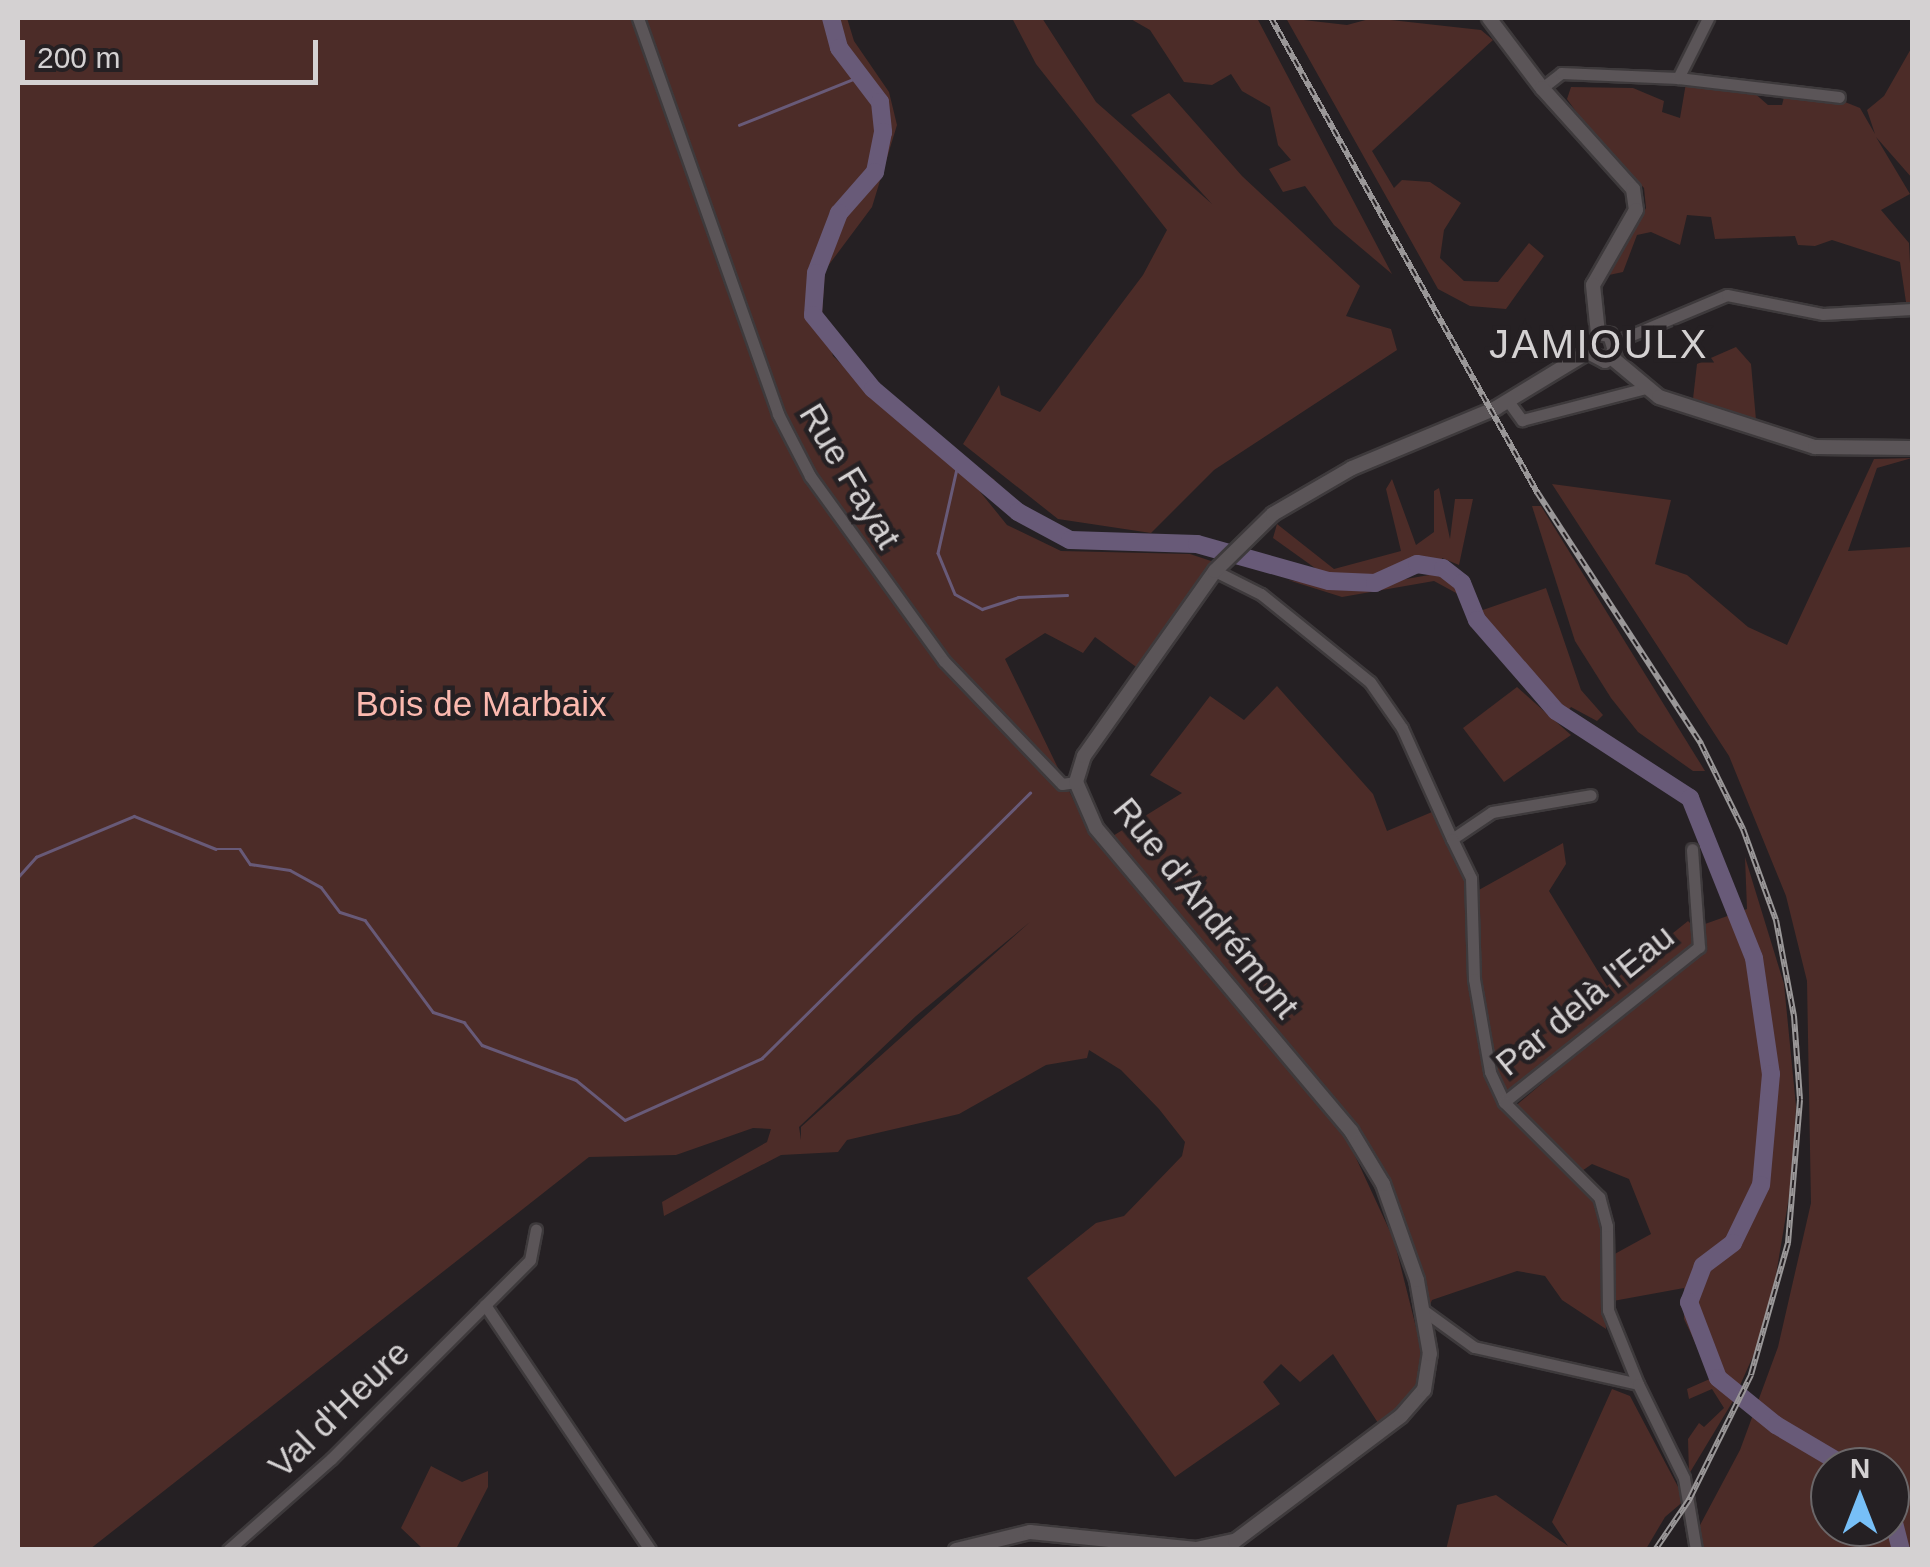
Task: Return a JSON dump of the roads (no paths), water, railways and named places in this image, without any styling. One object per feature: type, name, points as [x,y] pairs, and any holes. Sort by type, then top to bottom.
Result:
[{"type":"street","name":"Rue Fayat","points":[[638,18],[778,414],[803,464],[925,639],[1062,784],[1076,782]]},
{"type":"street","points":[[1489,18],[1636,199],[1593,285],[1598,332],[1646,388],[1815,448],[1912,448]]},
{"type":"street","points":[[1678,78],[1708,18]]},
{"type":"street","points":[[1542,88],[1561,74],[1678,78],[1839,97]]},
{"type":"street","points":[[1598,332],[1590,337],[1588,352],[1598,360],[1727,295],[1822,314],[1912,309]]},
{"type":"street","name":"Rue d'Andrémont","points":[[956,1550],[1030,1532],[1196,1549],[1235,1540],[1401,1416],[1424,1390],[1430,1354],[1423,1310],[1383,1184],[1351,1131],[1096,828],[1076,782],[1084,756],[1217,569],[1244,538],[1273,514],[1352,468],[1492,410],[1588,352]]},
{"type":"street","points":[[1508,401],[1522,420],[1646,388]]},
{"type":"street","name":"Par delà l'Eau","points":[[1217,569],[1261,594],[1370,682],[1402,728],[1471,878],[1474,979],[1490,1072],[1504,1102],[1699,947],[1692,849]]},
{"type":"street","points":[[1452,838],[1492,812],[1591,795]]},
{"type":"street","points":[[1504,1102],[1599,1196],[1607,1226],[1608,1310],[1638,1384],[1684,1478],[1696,1550]]},
{"type":"street","name":"Val d'Heure","points":[[228,1550],[331,1459],[530,1260],[536,1230]]},
{"type":"street","points":[[485,1306],[650,1550]]},
{"type":"street","points":[[1423,1310],[1474,1347],[1638,1384]]},
{"type":"waterway","points":[[831,18],[839,48],[880,102],[883,132],[875,172],[839,213],[816,273],[813,315],[873,389],[1018,512],[1070,540],[1197,544],[1329,581],[1375,583],[1417,564],[1443,568],[1462,583],[1477,620],[1556,711],[1690,798],[1754,958],[1771,1074],[1761,1185],[1733,1243],[1703,1266],[1689,1302],[1718,1378],[1776,1425],[1813,1447]]},
{"type":"waterway","points":[[739,125],[861,76]]},
{"type":"waterway","points":[[959,460],[938,553],[955,594],[982,609],[1018,597],[1067,595]]},
{"type":"waterway","points":[[18,877],[36,857],[134,816],[216,849],[240,849],[250,864],[290,870],[321,887],[340,912],[365,920],[433,1012],[464,1022],[482,1045],[576,1080],[625,1120],[762,1058],[1030,793]]},
{"type":"railway","points":[[1271,18],[1537,492],[1701,744],[1743,829],[1776,920],[1794,1016],[1800,1100],[1788,1243],[1751,1375],[1689,1500],[1655,1550]]},
{"type":"district","name":"JAMIOULX","points":[[1599,344]]},
{"type":"park label","name":"Bois de Marbaix","points":[[481,704]]}]
